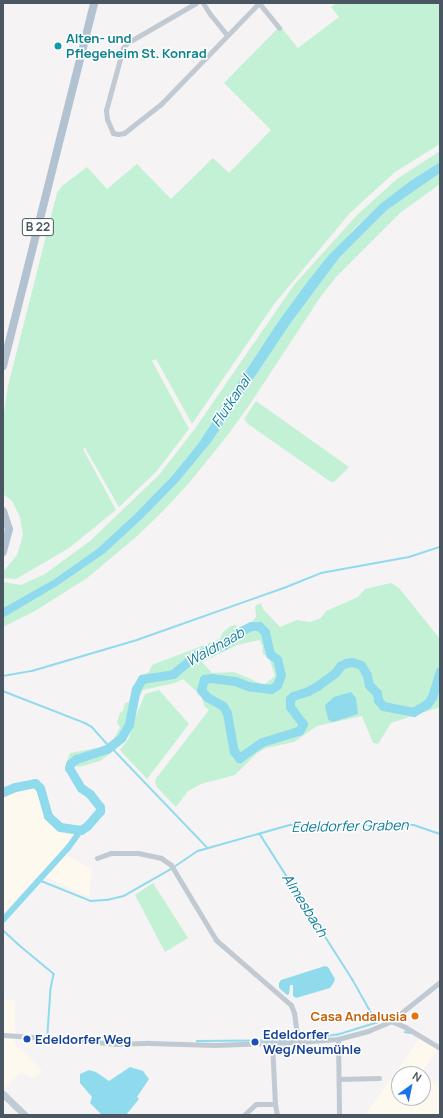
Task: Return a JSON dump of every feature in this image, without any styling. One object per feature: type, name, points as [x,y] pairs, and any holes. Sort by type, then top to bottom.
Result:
[{"type":"main road","name":"B 22","points":[[3,366],[93,5]]},
{"type":"main road","points":[[3,510],[9,530],[3,552]]},
{"type":"main road","points":[[3,1094],[25,1115]]},
{"type":"street","points":[[196,3],[127,43],[123,48],[120,53],[106,110],[107,119],[111,130],[118,134],[133,127],[161,104],[259,3],[279,28]]},
{"type":"street","points":[[203,3],[227,35]]},
{"type":"street","points":[[97,858],[111,853],[138,853],[161,858],[170,864],[216,940],[291,1005],[294,1013],[298,1042]]},
{"type":"street","points":[[3,1035],[116,1044],[215,1045],[298,1042],[338,1038],[368,1031],[391,1021],[440,982]]},
{"type":"street","points":[[391,1021],[405,1027],[440,1048]]},
{"type":"street","points":[[338,1038],[339,1115]]},
{"type":"street","points":[[272,1043],[275,1104],[278,1115]]},
{"type":"street","points":[[339,1079],[379,1078]]},
{"type":"street","points":[[244,1115],[256,1104],[275,1104]]},
{"type":"shaded area","points":[[32,786],[35,787],[46,818],[54,826],[67,834],[79,834],[66,855],[92,869],[89,897],[39,874],[3,914],[3,798]]},
{"type":"shaded area","points":[[3,999],[15,1000],[15,1044],[42,1071],[33,1078],[21,1072],[4,1088]]},
{"type":"shaded area","points":[[420,1038],[438,1049],[426,1066],[400,1066]]},
{"type":"shaded area","points":[[391,1079],[391,1106],[431,1106],[431,1082],[440,1088],[440,1115],[365,1115]]},
{"type":"green space","points":[[336,3],[440,3],[440,144],[395,172],[350,213],[275,303],[192,424],[156,359],[152,361],[189,429],[156,472],[119,507],[85,448],[83,449],[116,510],[69,548],[16,579],[3,578],[3,572],[17,555],[23,535],[20,517],[12,501],[3,494],[3,419],[8,386],[57,193],[62,186],[87,167],[107,189],[137,164],[171,199],[213,158],[229,173],[271,130],[224,83],[280,26],[298,48],[339,17],[331,7]]},
{"type":"green space","points":[[440,151],[440,162],[410,181],[379,205],[353,230],[305,285],[278,322],[198,444],[172,476],[135,514],[97,549],[53,580],[3,608],[3,582],[21,585],[45,574],[90,541],[159,475],[194,430],[294,285],[357,215],[397,179]]},
{"type":"green space","points":[[440,173],[440,184],[400,213],[336,277],[319,299],[250,404],[227,436],[189,483],[163,511],[135,538],[87,578],[35,611],[3,627],[3,618],[57,586],[105,553],[143,518],[179,481],[212,441],[290,324],[339,258],[387,210]]},
{"type":"green space","points":[[256,401],[349,467],[334,482],[331,482],[248,424],[244,419]]},
{"type":"green space","points":[[391,583],[399,588],[440,639],[440,707],[391,723],[378,744],[373,743],[362,716],[317,726],[294,742],[266,748],[256,754],[235,775],[201,784],[188,791],[176,807],[156,786],[155,780],[209,710],[204,706],[202,698],[183,679],[175,683],[143,690],[136,704],[133,723],[145,694],[159,690],[189,724],[147,779],[120,750],[129,738],[132,728],[121,745],[100,761],[79,767],[67,761],[70,753],[103,747],[113,740],[120,728],[117,722],[120,713],[123,711],[125,703],[129,702],[138,677],[149,672],[152,665],[220,639],[223,632],[231,626],[236,625],[240,630],[251,623],[256,617],[255,606],[261,603],[263,609],[280,627],[297,620],[310,622],[321,618],[326,611],[358,597],[365,589]],"holes":[[[260,640],[263,648],[262,651],[264,655],[268,655],[275,676],[264,685],[234,672],[212,673],[202,662],[237,645]]]},
{"type":"green space","points":[[153,883],[188,938],[165,952],[135,895]]},
{"type":"water","name":"Flutkanal","points":[[440,162],[440,173],[387,210],[339,258],[290,324],[212,441],[179,481],[143,518],[105,553],[57,586],[3,618],[3,608],[53,580],[97,549],[135,514],[172,476],[198,444],[278,322],[328,256],[379,205],[410,181]]},
{"type":"water","points":[[351,692],[356,698],[358,714],[333,722],[330,721],[328,719],[325,706],[326,704],[334,697]]},
{"type":"water","points":[[325,966],[328,967],[335,979],[330,988],[296,998],[293,996],[293,985],[290,985],[289,994],[287,995],[279,988],[279,983],[281,980]]},
{"type":"water","points":[[130,1067],[143,1071],[149,1079],[137,1097],[139,1099],[126,1115],[102,1115],[90,1103],[92,1097],[80,1083],[80,1074],[89,1070],[96,1072],[109,1081]]},
{"type":"waterway","points":[[3,676],[32,671],[137,640],[284,588],[321,573],[409,557],[440,547]]},
{"type":"waterway","name":"Waldnaab","points":[[3,792],[15,787],[35,783],[40,788],[48,816],[60,827],[81,830],[87,826],[100,811],[100,807],[90,794],[81,788],[69,768],[70,764],[76,759],[107,749],[121,738],[129,724],[136,689],[142,679],[173,674],[196,655],[224,645],[241,631],[251,626],[259,626],[265,632],[270,654],[277,659],[281,675],[277,685],[271,689],[248,686],[235,681],[212,678],[204,679],[201,690],[207,697],[223,706],[227,713],[234,751],[239,758],[262,742],[299,731],[303,724],[290,707],[290,699],[293,696],[317,686],[335,673],[340,666],[346,663],[352,662],[361,665],[367,675],[369,685],[377,693],[378,700],[383,706],[413,712],[427,704],[432,697],[440,671]]},
{"type":"waterway","name":"Almesbach","points":[[3,691],[85,723],[92,727],[109,746]]},
{"type":"waterway","name":"Almesbach","points":[[111,747],[208,848]]},
{"type":"waterway","name":"Edeldorfer Graben","points":[[174,867],[198,851],[290,825],[414,825],[440,834]]},
{"type":"waterway","name":"Waldnaab","points":[[3,920],[68,848],[81,830]]},
{"type":"waterway","name":"Almesbach","points":[[260,834],[353,980],[377,1023],[338,1035],[301,1039]]},
{"type":"waterway","name":"Almesbach","points":[[39,880],[91,901],[107,900],[124,896],[171,869]]},
{"type":"waterway","points":[[3,930],[54,974],[51,989],[48,1033]]},
{"type":"waterway","name":"Almesbach","points":[[405,1032],[410,1033]]},
{"type":"waterway","points":[[197,1041],[293,1040]]},
{"type":"place","name":"Alten- und Pflegeheim St. Konrad","points":[[58,46]]},
{"type":"place","name":"Casa Andalusia","points":[[415,1016]]},
{"type":"place","name":"Edeldorfer Weg","points":[[27,1039]]},
{"type":"place","name":"Edeldorfer Weg/Neumühle","points":[[255,1042]]}]
